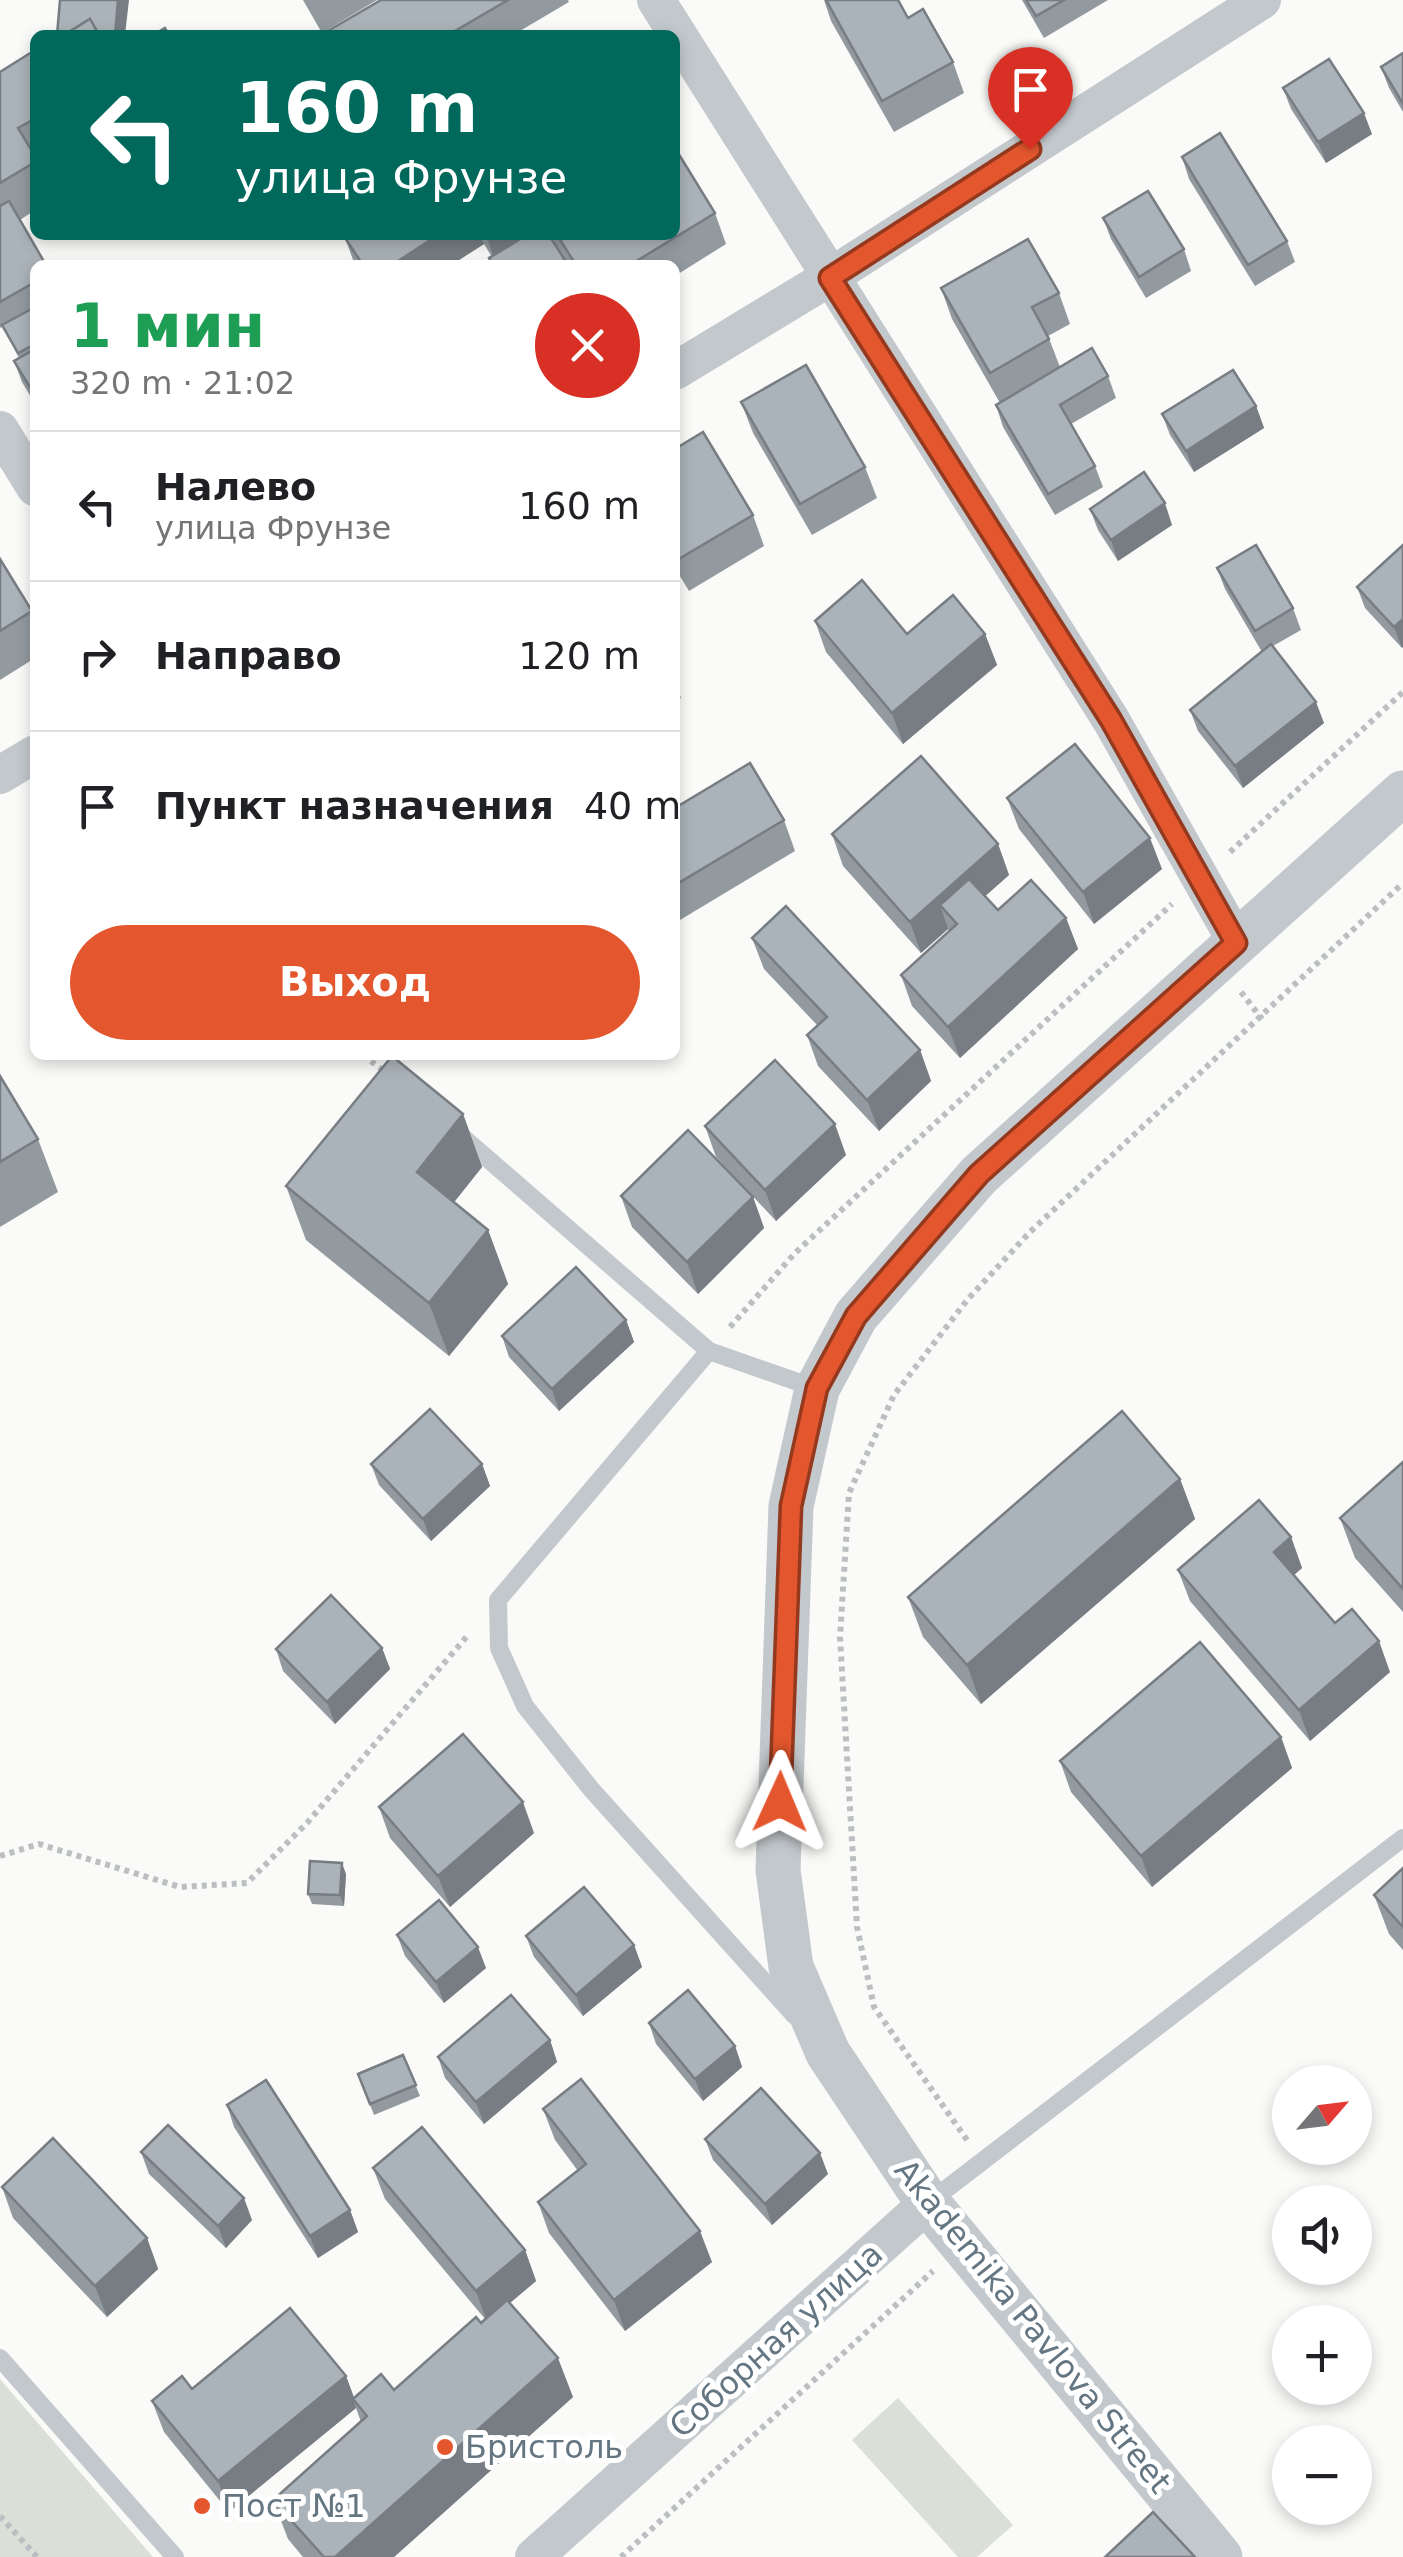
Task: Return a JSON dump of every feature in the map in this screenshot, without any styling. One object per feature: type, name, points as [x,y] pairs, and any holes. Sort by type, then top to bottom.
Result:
[{"type":"street","points":[[656,0],[675,30]]},
{"type":"street","points":[[680,368],[830,278],[1262,0]]},
{"type":"street","points":[[680,38],[1111,720],[1236,943]]},
{"type":"street","points":[[0,430],[30,479]]},
{"type":"street","points":[[0,774],[30,757]]},
{"type":"street","name":"Akademika Pavlova Street","points":[[1220,2557],[928,2204],[828,2052],[792,1967],[778,1870],[791,1506],[817,1388],[856,1316],[979,1174],[1403,794]]},
{"type":"street","name":"Соборная улица","points":[[534,2557],[928,2204]]},
{"type":"lane","points":[[448,1124],[710,1350],[817,1388]]},
{"type":"lane","points":[[710,1350],[498,1600],[499,1648],[525,1706],[592,1790],[828,2052]]},
{"type":"lane","points":[[928,2204],[1403,1838]]},
{"type":"lane","points":[[0,2358],[175,2557]]},
{"type":"path","points":[[710,1350],[795,1254],[1403,692]]},
{"type":"path","points":[[982,2161],[874,2007],[857,1927],[840,1637],[849,1493],[894,1394],[968,1298],[1030,1232],[1403,883]]},
{"type":"path","points":[[370,1060],[392,1077]]},
{"type":"path","points":[[0,1856],[40,1844],[180,1887],[247,1883],[307,1823],[498,1600]]},
{"type":"path","points":[[621,2557],[934,2270],[933,2258],[956,2238]]},
{"type":"path","points":[[0,2516],[37,2557]]},
{"type":"shaded area","points":[[0,2379],[153,2557],[0,2557]]},
{"type":"shaded area","points":[[898,2398],[1013,2525],[977,2557],[958,2557],[852,2440]]},
{"type":"building","points":[[60,0],[118,0],[115,30],[96,30],[90,19],[72,30],[57,30]]},
{"type":"building","points":[[381,0],[508,0],[457,30],[330,30]]},
{"type":"building","points":[[826,0],[898,0],[908,18],[923,9],[953,62],[882,101]]},
{"type":"building","points":[[1026,0],[1064,0],[1036,16]]},
{"type":"building","points":[[90,19],[96,30],[72,30]]},
{"type":"building","points":[[30,53],[30,122],[18,128],[30,148],[30,165],[0,183],[0,72]]},
{"type":"building","points":[[1403,53],[1403,104],[1381,67]]},
{"type":"building","points":[[1329,59],[1364,113],[1318,142],[1283,88]]},
{"type":"building","points":[[1220,133],[1287,241],[1248,265],[1182,157]]},
{"type":"building","points":[[680,156],[715,213],[680,234]]},
{"type":"building","points":[[1148,191],[1184,249],[1139,277],[1103,218]]},
{"type":"building","points":[[9,201],[43,260],[30,260],[30,285],[0,302],[0,206]]},
{"type":"building","points":[[1028,239],[1059,293],[1032,307],[1049,339],[990,373],[941,288]]},
{"type":"building","points":[[346,240],[430,240],[400,260],[360,260]]},
{"type":"building","points":[[519,240],[552,240],[565,260],[490,260]]},
{"type":"building","points":[[560,240],[671,240],[638,260],[573,260]]},
{"type":"building","points":[[30,310],[30,347],[18,353],[2,325]]},
{"type":"building","points":[[1092,348],[1108,376],[1060,405],[1095,466],[1048,494],[996,405]]},
{"type":"building","points":[[30,352],[30,387],[14,361]]},
{"type":"building","points":[[806,365],[865,467],[800,504],[741,402]]},
{"type":"building","points":[[1233,370],[1256,406],[1186,451],[1162,414]]},
{"type":"building","points":[[703,432],[753,515],[680,558],[680,446]]},
{"type":"building","points":[[1144,472],[1165,503],[1111,540],[1090,509]]},
{"type":"building","points":[[1256,545],[1293,608],[1255,631],[1217,568]]},
{"type":"building","points":[[1403,545],[1403,619],[1394,627],[1357,587]]},
{"type":"building","points":[[0,559],[30,612],[0,631]]},
{"type":"building","points":[[862,580],[907,634],[953,595],[985,634],[892,713],[815,621]]},
{"type":"building","points":[[1271,644],[1316,702],[1235,766],[1190,710]]},
{"type":"building","points":[[1075,744],[1150,838],[1083,892],[1007,798]]},
{"type":"building","points":[[921,756],[998,844],[910,922],[832,834]]},
{"type":"building","points":[[750,763],[784,820],[680,882],[680,805]]},
{"type":"building","points":[[969,879],[998,910],[1031,880],[1066,918],[948,1027],[901,975],[957,924],[940,905]]},
{"type":"building","points":[[786,906],[920,1050],[867,1100],[807,1035],[827,1017],[752,938]]},
{"type":"building","points":[[389,1060],[397,1060],[463,1114],[417,1172],[488,1230],[429,1303],[286,1186]]},
{"type":"building","points":[[775,1060],[835,1124],[765,1190],[705,1126]]},
{"type":"building","points":[[0,1076],[38,1139],[0,1162]]},
{"type":"building","points":[[688,1130],[753,1197],[687,1262],[621,1196]]},
{"type":"building","points":[[576,1267],[626,1320],[552,1389],[502,1336]]},
{"type":"building","points":[[430,1409],[482,1464],[423,1519],[371,1464]]},
{"type":"building","points":[[1122,1411],[1180,1479],[967,1665],[908,1597]]},
{"type":"building","points":[[1403,1462],[1403,1589],[1340,1518]]},
{"type":"building","points":[[1259,1500],[1291,1537],[1274,1552],[1335,1623],[1352,1609],[1379,1641],[1299,1710],[1178,1570]]},
{"type":"building","points":[[331,1595],[382,1648],[327,1702],[276,1649]]},
{"type":"building","points":[[1200,1642],[1281,1737],[1141,1856],[1060,1761]]},
{"type":"building","points":[[463,1734],[523,1802],[438,1876],[379,1807]]},
{"type":"building","points":[[310,1861],[342,1863],[340,1895],[308,1894]]},
{"type":"building","points":[[1403,1868],[1403,1927],[1374,1895]]},
{"type":"building","points":[[584,1887],[634,1945],[576,1995],[526,1936]]},
{"type":"building","points":[[439,1900],[478,1947],[436,1982],[397,1935]]},
{"type":"building","points":[[688,1990],[735,2046],[695,2079],[649,2023]]},
{"type":"building","points":[[511,1995],[550,2040],[476,2102],[438,2057]]},
{"type":"building","points":[[403,2055],[416,2085],[370,2104],[358,2074]]},
{"type":"building","points":[[581,2079],[700,2231],[614,2300],[538,2202],[586,2164],[543,2109]]},
{"type":"building","points":[[266,2080],[350,2210],[310,2236],[227,2105]]},
{"type":"building","points":[[761,2088],[820,2153],[765,2204],[705,2139]]},
{"type":"building","points":[[168,2125],[244,2198],[218,2226],[141,2152]]},
{"type":"building","points":[[422,2127],[525,2250],[476,2291],[373,2168]]},
{"type":"building","points":[[53,2138],[147,2238],[95,2286],[2,2187]]},
{"type":"building","points":[[507,2300],[558,2358],[335,2557],[324,2557],[273,2500],[367,2416],[353,2399],[381,2374],[394,2390],[476,2317],[481,2323]]},
{"type":"building","points":[[290,2308],[346,2376],[218,2481],[152,2401],[182,2376],[192,2389]]},
{"type":"building","points":[[1153,2512],[1195,2557],[1105,2557]]},
{"type":"place","name":"Бристоль","points":[[445,2447]]},
{"type":"place","name":"Пост №1","points":[[202,2506]]},
{"type":"route","points":[[780,1802],[782,1667],[791,1506],[817,1388],[856,1316],[979,1174],[1236,943],[1111,720],[830,278],[1030,149]]}]
